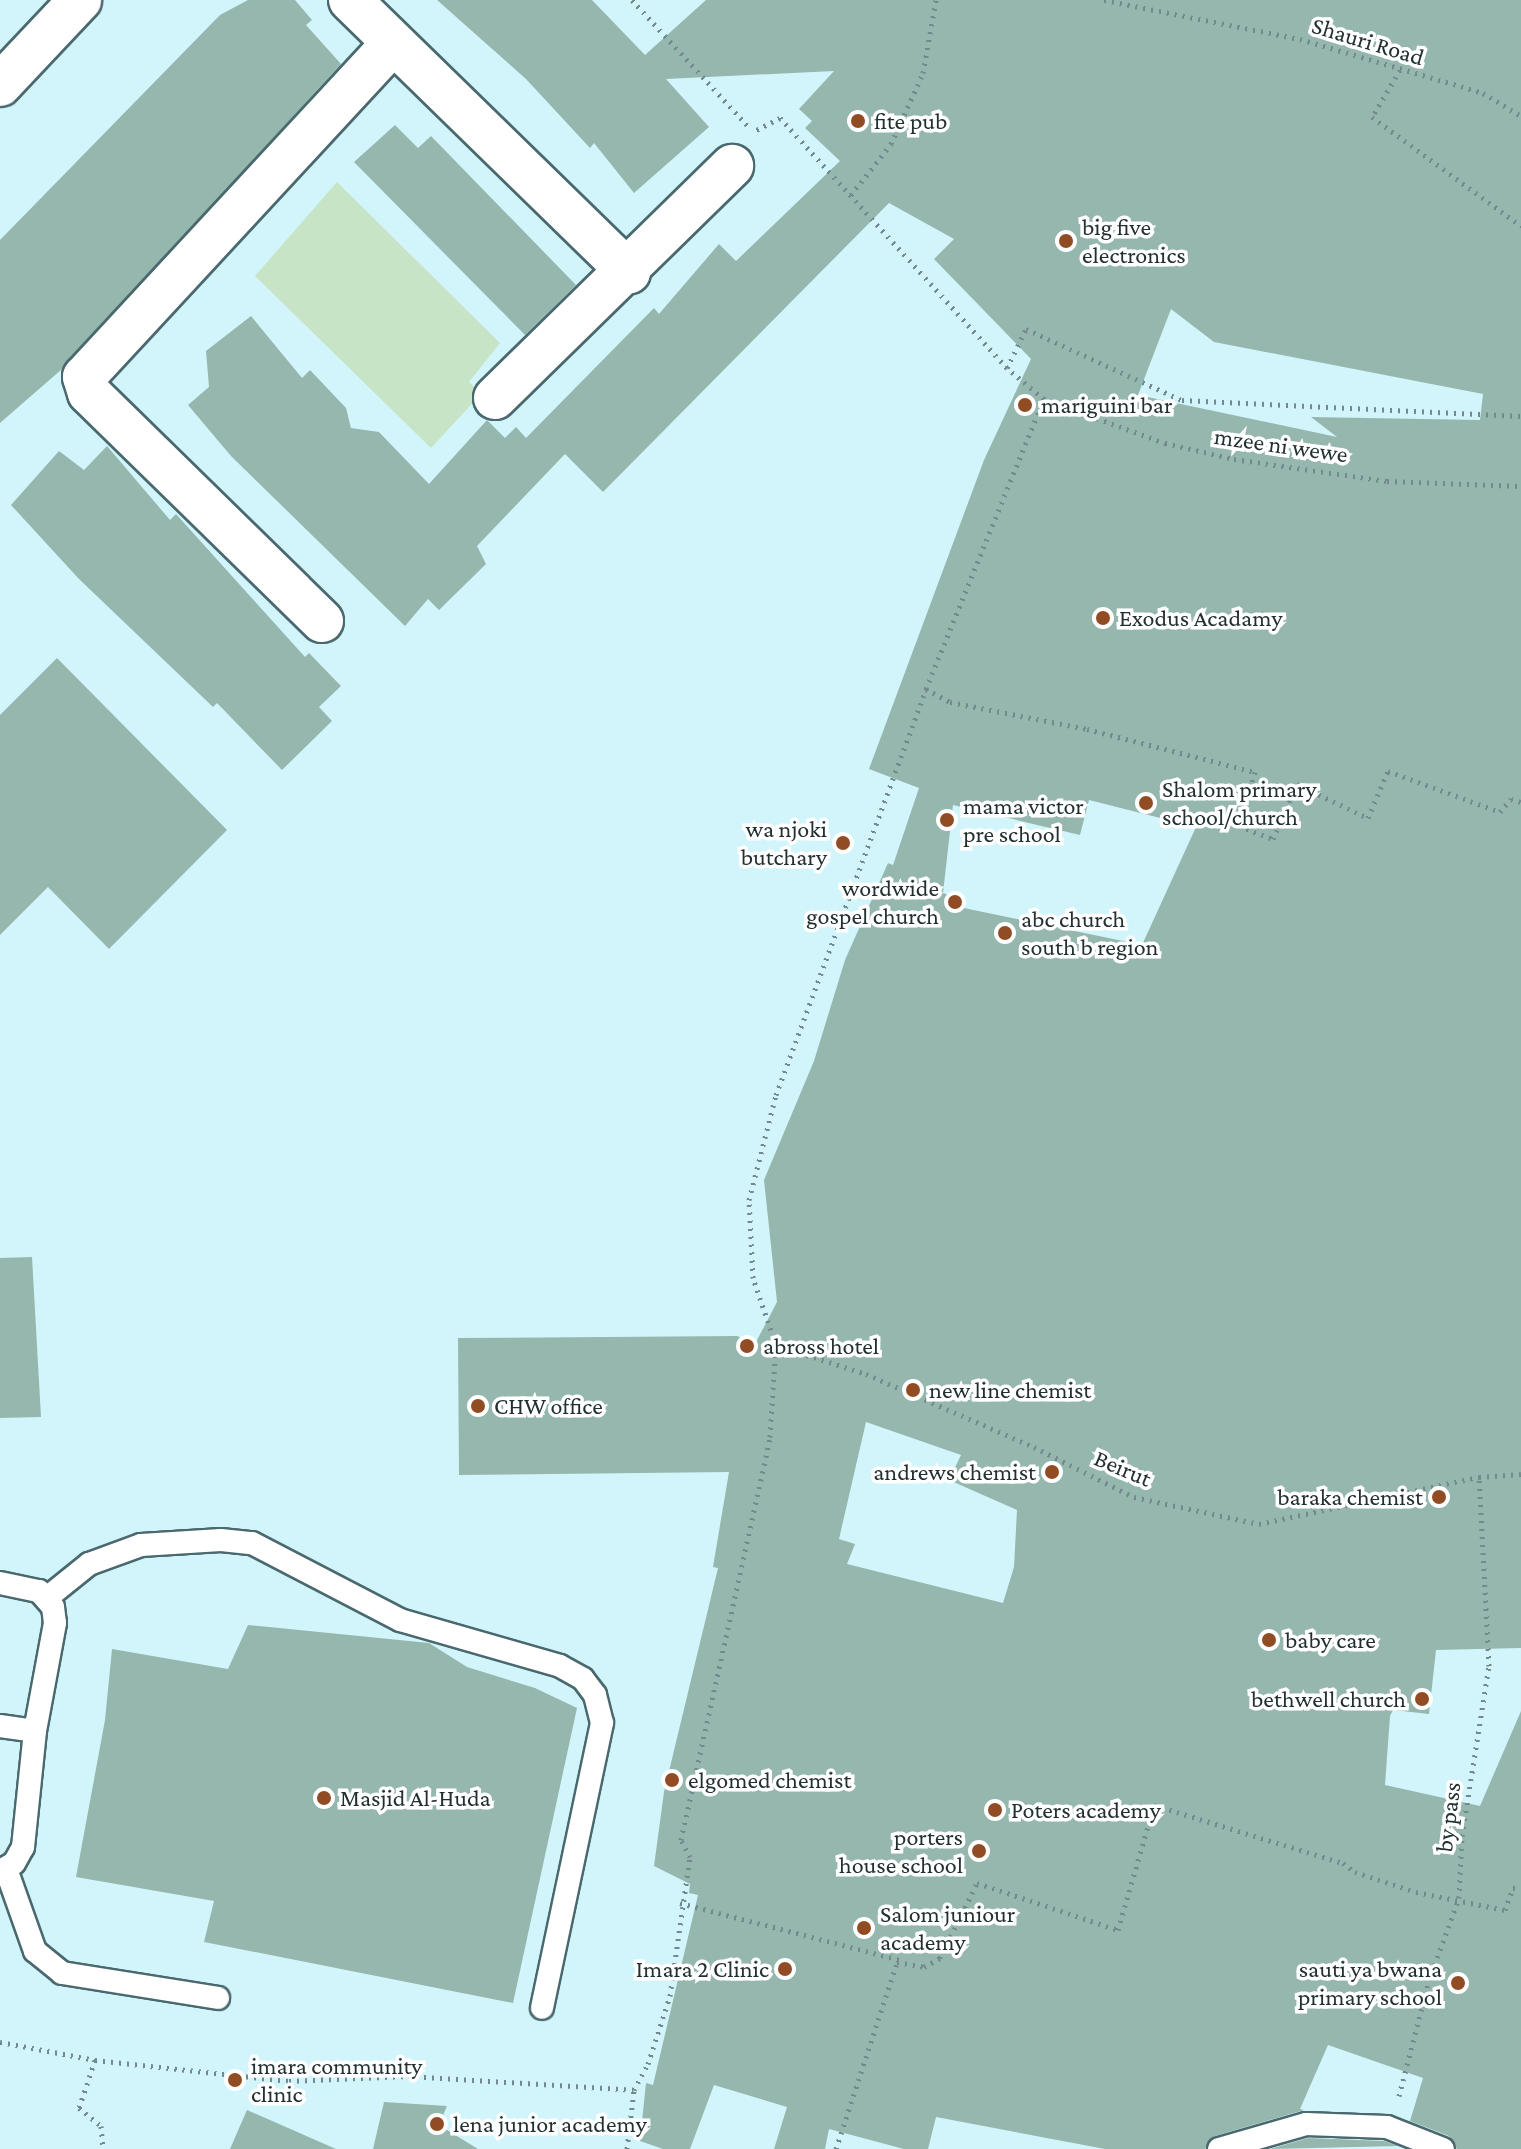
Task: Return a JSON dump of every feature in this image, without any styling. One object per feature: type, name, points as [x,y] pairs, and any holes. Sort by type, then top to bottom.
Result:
[{"type":"street","points":[[0,85],[80,0]]},
{"type":"street","points":[[350,0],[391,45],[629,272]]},
{"type":"street","points":[[322,621],[89,393],[84,377],[391,45]]},
{"type":"street","points":[[495,398],[629,272],[732,166]]},
{"type":"lane","points":[[48,1597],[89,1564],[141,1545],[221,1540],[252,1543],[380,1612],[560,1666],[583,1679],[595,1695],[602,1723],[542,2008]]},
{"type":"lane","points":[[0,1583],[48,1597]]},
{"type":"lane","points":[[48,1597],[55,1623],[35,1731],[23,1847],[3,1870],[35,1951],[62,1973],[218,1998]]},
{"type":"lane","points":[[0,1726],[35,1731]]},
{"type":"lane","points":[[1219,2149],[1306,2124],[1387,2127],[1443,2149]]},
{"type":"path","name":"mzee ni wewe","points":[[632,0],[753,132],[780,118],[1007,368],[1044,399],[1165,443],[1234,459],[1387,481],[1521,486]]},
{"type":"path","points":[[851,195],[891,144],[923,73],[936,0]]},
{"type":"path","name":"Shauri Road","points":[[1104,0],[1300,39],[1483,93],[1521,116]]},
{"type":"path","points":[[1400,70],[1372,117],[1521,226]]},
{"type":"path","points":[[1007,368],[1026,329],[1182,400],[1521,416]]},
{"type":"path","points":[[627,2149],[634,2090],[648,2064],[670,1996],[680,1903],[690,1857],[681,1840],[770,1437],[776,1345],[753,1278],[749,1200],[776,1095],[926,689],[1044,399]]},
{"type":"path","points":[[926,689],[950,702],[1087,729],[1255,772],[1239,826],[1273,839],[1297,784],[1368,818],[1388,771],[1500,812],[1511,799],[1521,802]]},
{"type":"path","name":"Beirut","points":[[776,1345],[866,1374],[1134,1497],[1259,1524],[1479,1477],[1521,1474]]},
{"type":"path","name":"by pass","points":[[1387,2127],[1407,2077],[1429,1980],[1459,1898],[1462,1836],[1489,1666],[1479,1477]]},
{"type":"path","points":[[680,1903],[924,1967],[940,1958],[977,1883],[1118,1930],[1154,1805],[1343,1863],[1355,1872],[1416,1892],[1459,1898],[1505,1910],[1513,1888],[1521,1887]]},
{"type":"path","points":[[836,2149],[900,1960]]},
{"type":"path","points":[[0,2042],[95,2060],[289,2081],[408,2076],[634,2090]]},
{"type":"path","points":[[95,2060],[79,2108],[101,2126],[103,2149]]},
{"type":"green space","points":[[337,182],[500,343],[469,382],[481,394],[431,448],[255,276]]},
{"type":"building","points":[[248,0],[295,0],[312,20],[306,25],[341,64],[62,369],[0,423],[0,240],[220,15]]},
{"type":"building","points":[[437,0],[592,0],[645,55],[706,0],[1521,0],[1521,1648],[1436,1650],[1429,1714],[1393,1710],[1390,1716],[1385,1785],[1480,1806],[1521,1711],[1521,2149],[1457,2149],[1449,2136],[1410,2121],[1423,2078],[1328,2045],[1300,2109],[1304,2110],[1215,2136],[1205,2149],[1105,2149],[936,2117],[928,2149],[904,2149],[829,2129],[825,2149],[774,2149],[787,2107],[714,2085],[690,2149],[663,2149],[640,2141],[646,2083],[653,2085],[698,1895],[689,1893],[690,1884],[654,1866],[664,1792],[718,1568],[713,1567],[729,1472],[459,1475],[458,1338],[737,1336],[755,1344],[777,1302],[764,1180],[814,1061],[845,960],[888,863],[893,865],[919,788],[869,769],[984,460],[1031,359],[934,259],[954,239],[889,203],[603,492],[565,454],[477,546],[486,564],[439,610],[428,599],[405,626],[231,456],[188,405],[209,387],[206,351],[251,316],[302,378],[310,370],[346,408],[351,428],[379,432],[429,484],[487,420],[505,438],[516,427],[526,438],[654,308],[659,314],[719,244],[736,261],[840,161],[805,128],[812,121],[799,109],[834,71],[666,79],[709,127],[634,193],[594,143],[590,148],[526,79]],"holes":[[[1171,309],[1214,342],[1483,394],[1480,420],[1311,417],[1337,437],[1138,395]],[[1089,800],[1196,827],[1142,945],[959,907],[960,899],[943,893],[953,805],[1080,835]],[[866,1422],[961,1455],[949,1480],[1017,1510],[1014,1567],[1003,1603],[847,1564],[855,1544],[839,1539]]]},
{"type":"building","points":[[395,125],[418,148],[431,136],[576,285],[525,335],[354,162]]},
{"type":"building","points":[[107,446],[170,520],[176,514],[305,657],[309,653],[341,686],[319,707],[332,721],[282,770],[217,703],[213,707],[79,579],[11,505],[59,451],[84,470]]},
{"type":"building","points":[[57,658],[227,830],[109,949],[48,887],[0,935],[0,715]]},
{"type":"building","points":[[32,1257],[41,1417],[0,1418],[0,1258]]},
{"type":"building","name":"Masjid Al-Huda","points":[[248,1625],[429,1643],[467,1667],[535,1688],[577,1708],[513,2003],[204,1942],[214,1901],[76,1877],[105,1720],[112,1649],[228,1669]]},
{"type":"building","points":[[384,2102],[447,2106],[439,2125],[478,2149],[373,2149]]},
{"type":"building","points":[[247,2110],[336,2149],[230,2149]]},
{"type":"building","points":[[1308,2138],[1384,2141],[1398,2146],[1270,2149]]},
{"type":"place","name":"fite pub","points":[[858,121]]},
{"type":"place","name":"big five electronics","points":[[1066,241]]},
{"type":"place","name":"mariguini bar","points":[[1025,405]]},
{"type":"place","name":"Exodus Acadamy","points":[[1103,618]]},
{"type":"place","name":"Shalom primary school/church","points":[[1146,803]]},
{"type":"place","name":"mama victor pre school","points":[[947,820]]},
{"type":"place","name":"wa njoki butchary","points":[[843,843]]},
{"type":"place","name":"wordwide gospel church","points":[[955,902]]},
{"type":"place","name":"abc church south b region","points":[[1005,933]]},
{"type":"place","name":"abross hotel","points":[[747,1346]]},
{"type":"place","name":"new line chemist","points":[[913,1390]]},
{"type":"place","name":"CHW office","points":[[478,1406]]},
{"type":"place","name":"andrews chemist","points":[[1052,1472]]},
{"type":"place","name":"baraka chemist","points":[[1439,1497]]},
{"type":"place","name":"baby care","points":[[1269,1640]]},
{"type":"place","name":"bethwell church","points":[[1422,1699]]},
{"type":"place","name":"elgomed chemist","points":[[672,1780]]},
{"type":"place","name":"Masjid Al-Huda","points":[[324,1798]]},
{"type":"place","name":"Poters academy","points":[[995,1810]]},
{"type":"place","name":"porters house school","points":[[979,1851]]},
{"type":"place","name":"Salom juniour academy","points":[[864,1928]]},
{"type":"place","name":"Imara 2 Clinic","points":[[785,1969]]},
{"type":"place","name":"sauti ya bwana primary school","points":[[1458,1983]]},
{"type":"place","name":"imara community clinic","points":[[235,2080]]},
{"type":"place","name":"lena junior academy","points":[[437,2124]]}]
